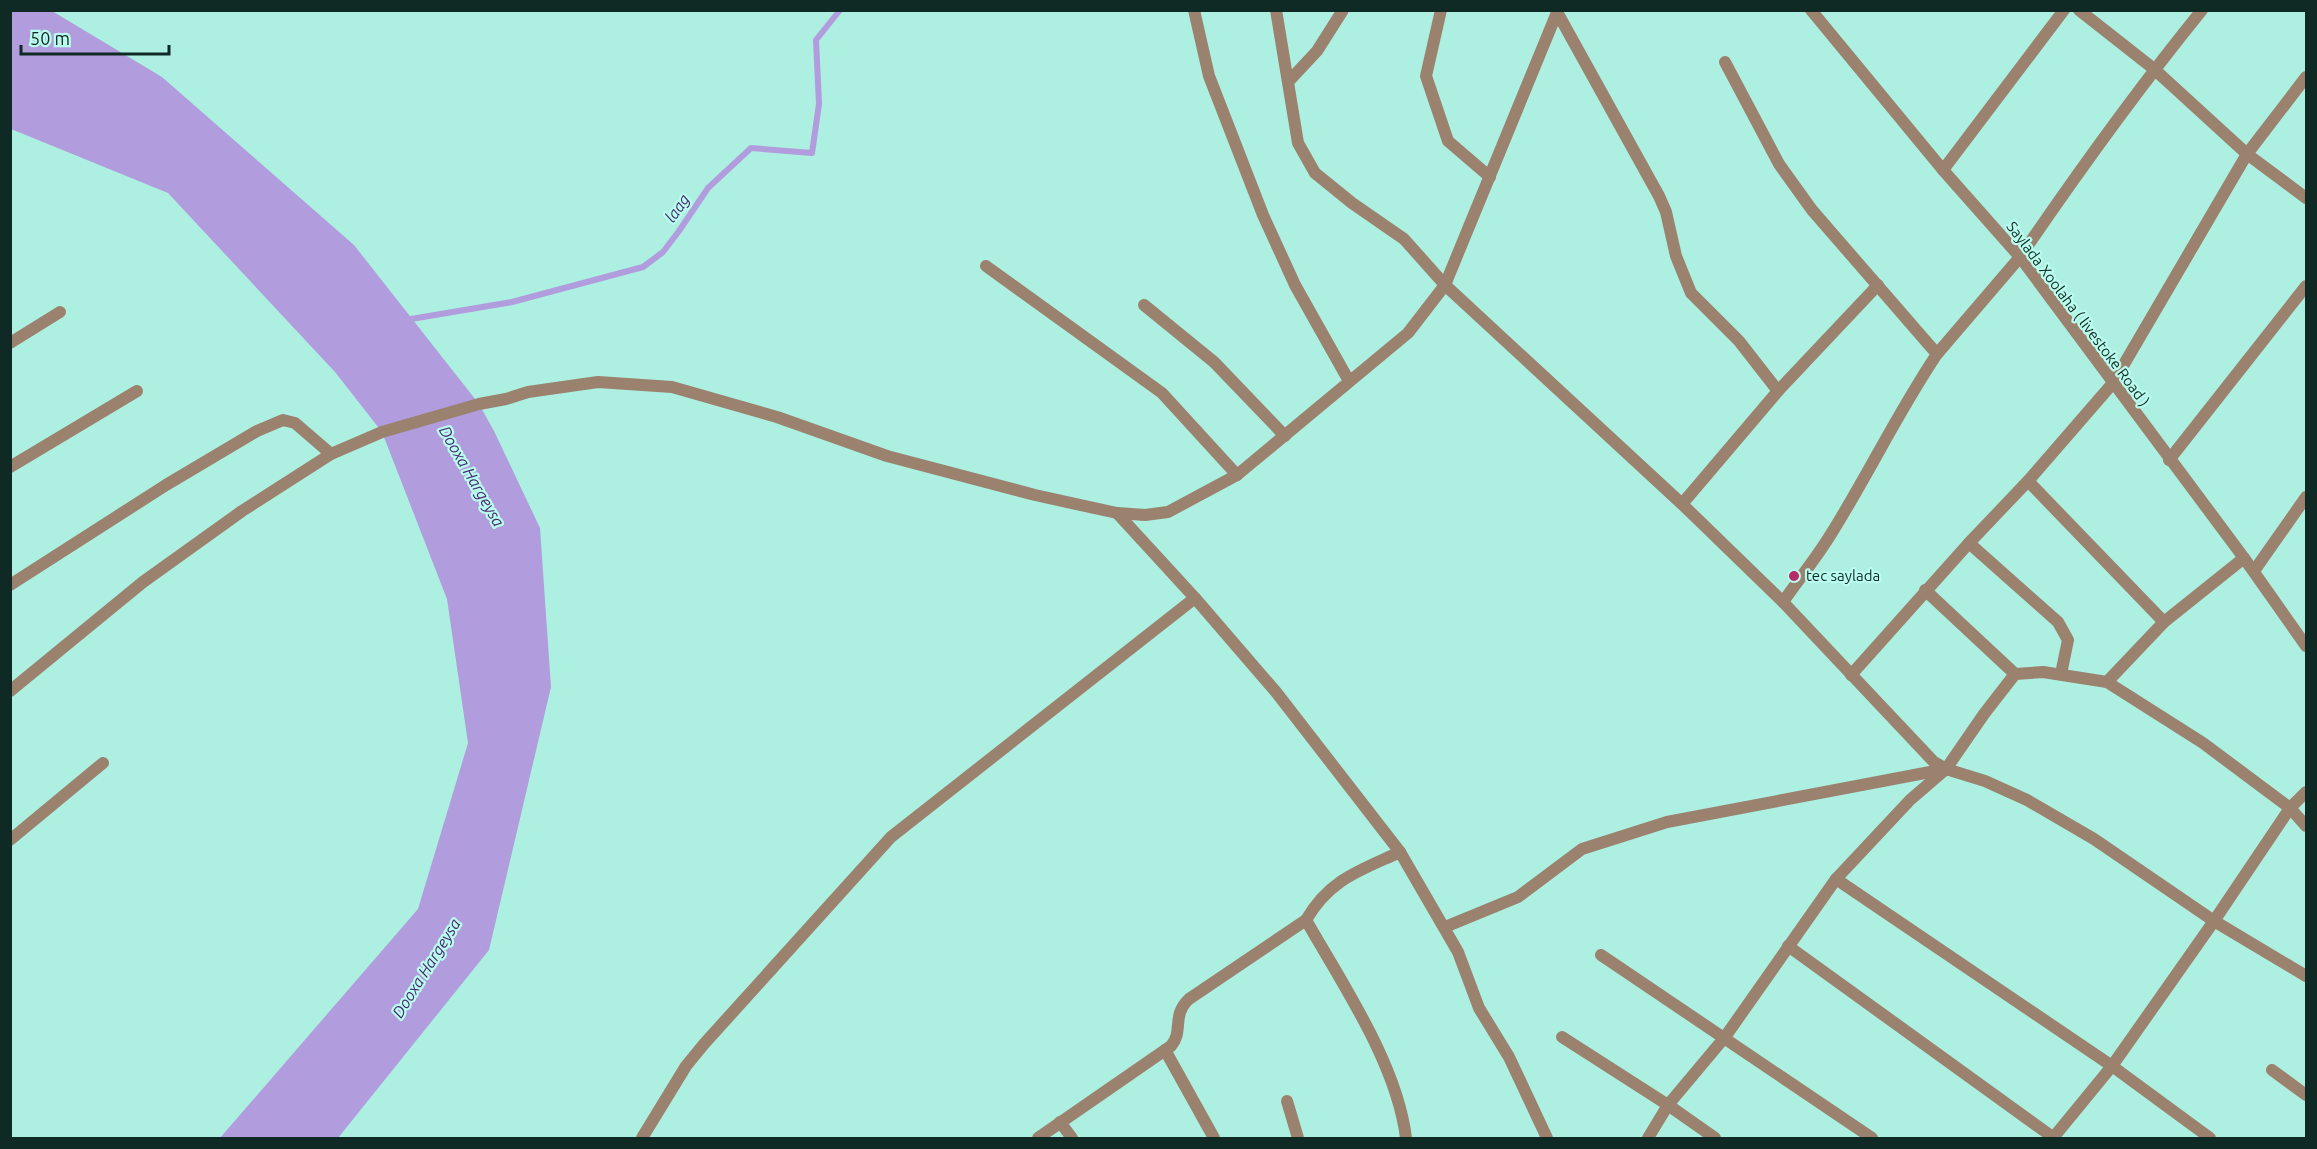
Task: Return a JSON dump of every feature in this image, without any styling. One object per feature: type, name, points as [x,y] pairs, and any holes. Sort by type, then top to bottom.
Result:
[{"type":"street","points":[[1194,10],[1209,76],[1263,215],[1295,285],[1349,381]]},
{"type":"street","points":[[1276,10],[1298,142],[1316,173],[1352,203],[1404,239],[1445,285],[1682,504],[1783,602],[1934,762],[2027,800],[2094,839],[2214,921],[2307,976]]},
{"type":"street","points":[[1289,81],[1317,51],[1343,10]]},
{"type":"street","points":[[1441,10],[1426,75],[1448,141],[1490,177]]},
{"type":"street","name":"Saylada Xoolaha ( livestoke Road )","points":[[1811,10],[1943,170],[2020,257],[2169,460],[2254,571],[2307,646]]},
{"type":"street","points":[[1943,170],[2064,10]]},
{"type":"street","points":[[2079,10],[2154,69],[2247,154],[2307,198]]},
{"type":"street","points":[[1783,602],[1830,535],[1880,451],[1907,399],[1937,354],[2020,257],[2083,165],[2154,69],[2202,10]]},
{"type":"street","points":[[10,691],[143,582],[242,511],[331,454],[382,432],[528,392],[598,382],[672,387],[777,417],[887,456],[1035,495],[1117,513],[1145,515],[1168,512],[1237,475],[1408,333],[1445,285],[1557,11]]},
{"type":"street","points":[[1557,11],[1659,196],[1666,212],[1676,256],[1691,292],[1739,341],[1778,391]]},
{"type":"street","points":[[1725,62],[1779,164],[1812,210],[1937,354]]},
{"type":"street","points":[[1851,675],[1926,590],[2028,481],[2113,383],[2247,154],[2307,77]]},
{"type":"street","points":[[986,266],[1162,393],[1237,475]]},
{"type":"street","points":[[1682,504],[1778,391],[1878,285]]},
{"type":"street","points":[[2169,460],[2307,286]]},
{"type":"street","points":[[1144,305],[1214,362],[1285,436]]},
{"type":"street","points":[[10,343],[60,312]]},
{"type":"street","points":[[10,467],[136,391]]},
{"type":"street","points":[[10,585],[166,485],[257,431],[283,420],[295,423],[331,454]]},
{"type":"street","points":[[2028,481],[2163,622]]},
{"type":"street","points":[[2254,571],[2307,497]]},
{"type":"street","points":[[1117,513],[1195,598],[1276,692],[1400,852],[1458,952],[1479,1008],[1509,1057],[1547,1138]]},
{"type":"street","points":[[1969,543],[2058,622],[2068,640],[2061,674]]},
{"type":"street","points":[[2106,682],[2163,622],[2244,558]]},
{"type":"street","points":[[1926,590],[2015,674],[2043,672],[2106,682],[2203,743],[2290,808],[2307,826]]},
{"type":"street","points":[[642,1138],[686,1066],[704,1044],[891,837],[1195,598]]},
{"type":"street","points":[[1648,1138],[1668,1105],[1725,1037],[1836,879],[1910,800],[1947,769],[1984,714],[2015,674]]},
{"type":"street","points":[[10,840],[103,763]]},
{"type":"street","points":[[1445,927],[1518,897],[1582,849],[1667,822],[1947,769]]},
{"type":"street","points":[[1788,946],[2053,1138],[2112,1066],[2290,808],[2307,792]]},
{"type":"street","points":[[1038,1138],[1175,1041],[1179,1012],[1189,999],[1306,920],[1328,890],[1350,875],[1400,852]]},
{"type":"street","points":[[1836,879],[2112,1066],[2210,1138]]},
{"type":"street","points":[[1306,920],[1356,1008],[1392,1080],[1406,1138]]},
{"type":"street","points":[[1601,955],[1872,1138]]},
{"type":"street","points":[[1562,1037],[1715,1138]]},
{"type":"street","points":[[1165,1050],[1214,1138]]},
{"type":"street","points":[[2272,1070],[2307,1095]]},
{"type":"street","points":[[1287,1101],[1298,1138]]},
{"type":"street","points":[[1060,1122],[1072,1138]]},
{"type":"water","name":"Dooxa Hargeysa","points":[[10,11],[52,11],[162,77],[354,245],[479,404],[540,528],[551,687],[489,950],[338,1138],[220,1138],[418,909],[468,743],[447,599],[382,432],[335,372],[168,193],[11,129]]},
{"type":"waterway","name":"laag","points":[[411,319],[512,302],[643,267],[663,252],[708,188],[751,148],[812,153],[819,104],[816,40],[840,10]]},
{"type":"place","name":"tec saylada","points":[[1794,576]]}]
